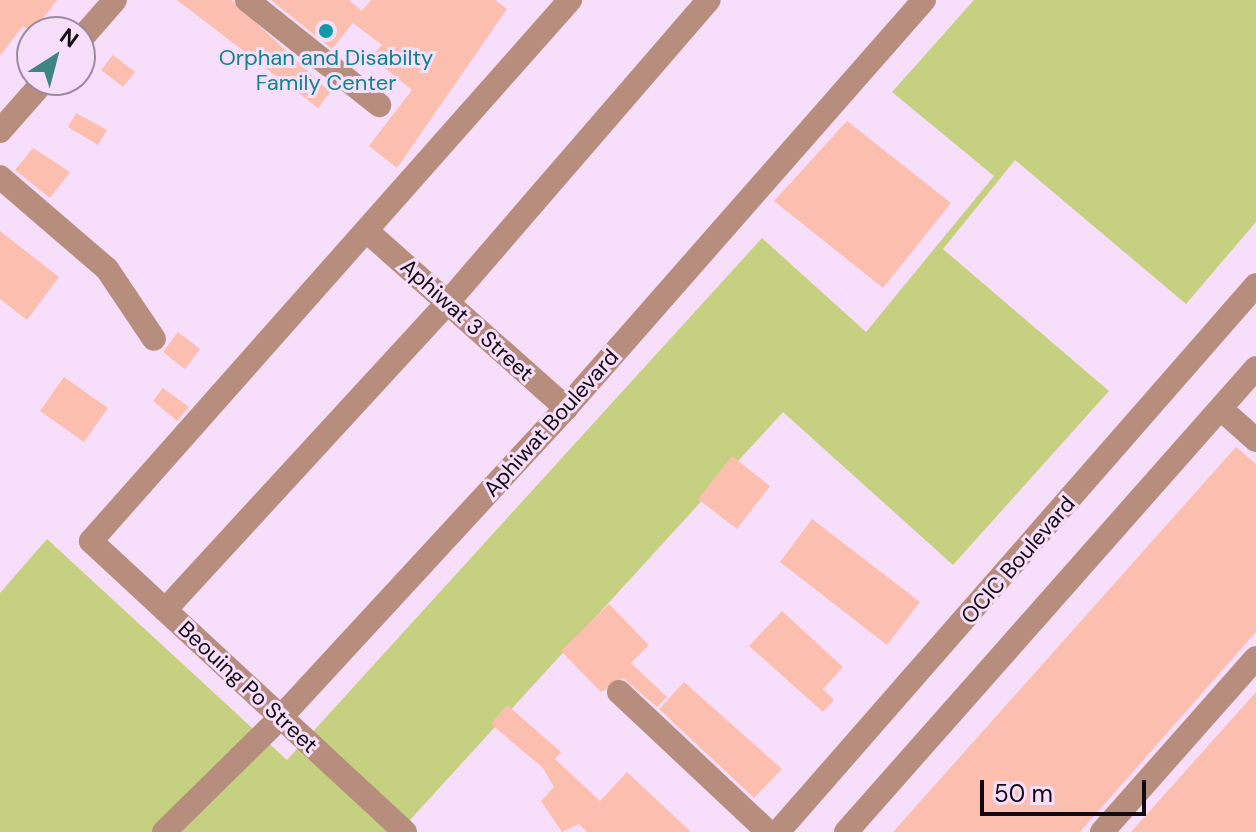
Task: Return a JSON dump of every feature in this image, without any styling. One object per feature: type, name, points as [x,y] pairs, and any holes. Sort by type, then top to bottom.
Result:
[{"type":"street","points":[[96,22],[115,0]]},
{"type":"street","points":[[247,0],[379,105]]},
{"type":"street","points":[[369,233],[570,0]]},
{"type":"street","points":[[165,610],[448,302],[709,0]]},
{"type":"street","name":"Aphiwat Boulevard","points":[[164,832],[281,717],[566,408],[924,0]]},
{"type":"street","points":[[0,131],[31,96]]},
{"type":"street","points":[[0,177],[107,269],[154,339]]},
{"type":"street","name":"Aphiwat 3 Street","points":[[369,233],[566,408]]},
{"type":"street","name":"Beouing Po Street","points":[[369,233],[91,541],[405,832]]},
{"type":"street","name":"OCIC Boulevard","points":[[778,832],[1256,285]]},
{"type":"street","points":[[858,828],[1256,368]]},
{"type":"street","points":[[1221,409],[1256,440]]},
{"type":"street","points":[[1102,832],[1256,658]]},
{"type":"street","points":[[619,692],[768,832]]},
{"type":"green space","points":[[974,0],[1256,0],[1256,222],[1186,304],[1015,160],[943,249],[1109,391],[953,565],[783,412],[399,832],[0,832],[0,593],[47,539],[287,760],[762,238],[866,332],[994,176],[892,92]]},
{"type":"building","points":[[0,0],[57,0],[45,16],[16,16],[16,35],[0,56]]},
{"type":"building","points":[[177,0],[232,0],[330,92],[318,108]]},
{"type":"building","points":[[271,0],[349,0],[362,11],[371,0],[495,0],[507,9],[397,168],[369,146],[412,90],[371,57],[382,45],[353,23],[332,49]]},
{"type":"building","points":[[113,55],[135,72],[123,87],[101,70]]},
{"type":"building","points":[[76,113],[107,130],[98,145],[68,127]]},
{"type":"building","points":[[847,121],[951,203],[883,288],[774,201]]},
{"type":"building","points":[[33,148],[70,172],[50,198],[15,170]]},
{"type":"building","points":[[0,231],[59,277],[27,320],[0,299]]},
{"type":"building","points":[[178,332],[200,349],[185,369],[163,352]]},
{"type":"building","points":[[64,377],[108,408],[84,442],[40,411]]},
{"type":"building","points":[[163,388],[189,407],[177,421],[153,401]]},
{"type":"building","points":[[1236,447],[1256,464],[1256,632],[1080,832],[893,832]]},
{"type":"building","points":[[732,456],[770,486],[737,529],[698,499]]},
{"type":"building","points":[[812,519],[920,602],[887,645],[780,562]]},
{"type":"building","points":[[609,604],[649,645],[631,663],[667,697],[657,707],[623,678],[601,692],[561,651]]},
{"type":"building","points":[[782,611],[843,667],[823,689],[834,700],[823,712],[749,646]]},
{"type":"building","points":[[684,682],[782,769],[754,798],[659,709]]},
{"type":"building","points":[[1256,692],[1256,832],[1131,832]]},
{"type":"building","points":[[507,705],[561,752],[555,759],[600,801],[627,772],[691,832],[587,832],[579,824],[562,832],[541,801],[554,787],[543,768],[491,724]]},
{"type":"place","name":"Orphan and Disabilty Family Center","points":[[326,31]]}]
